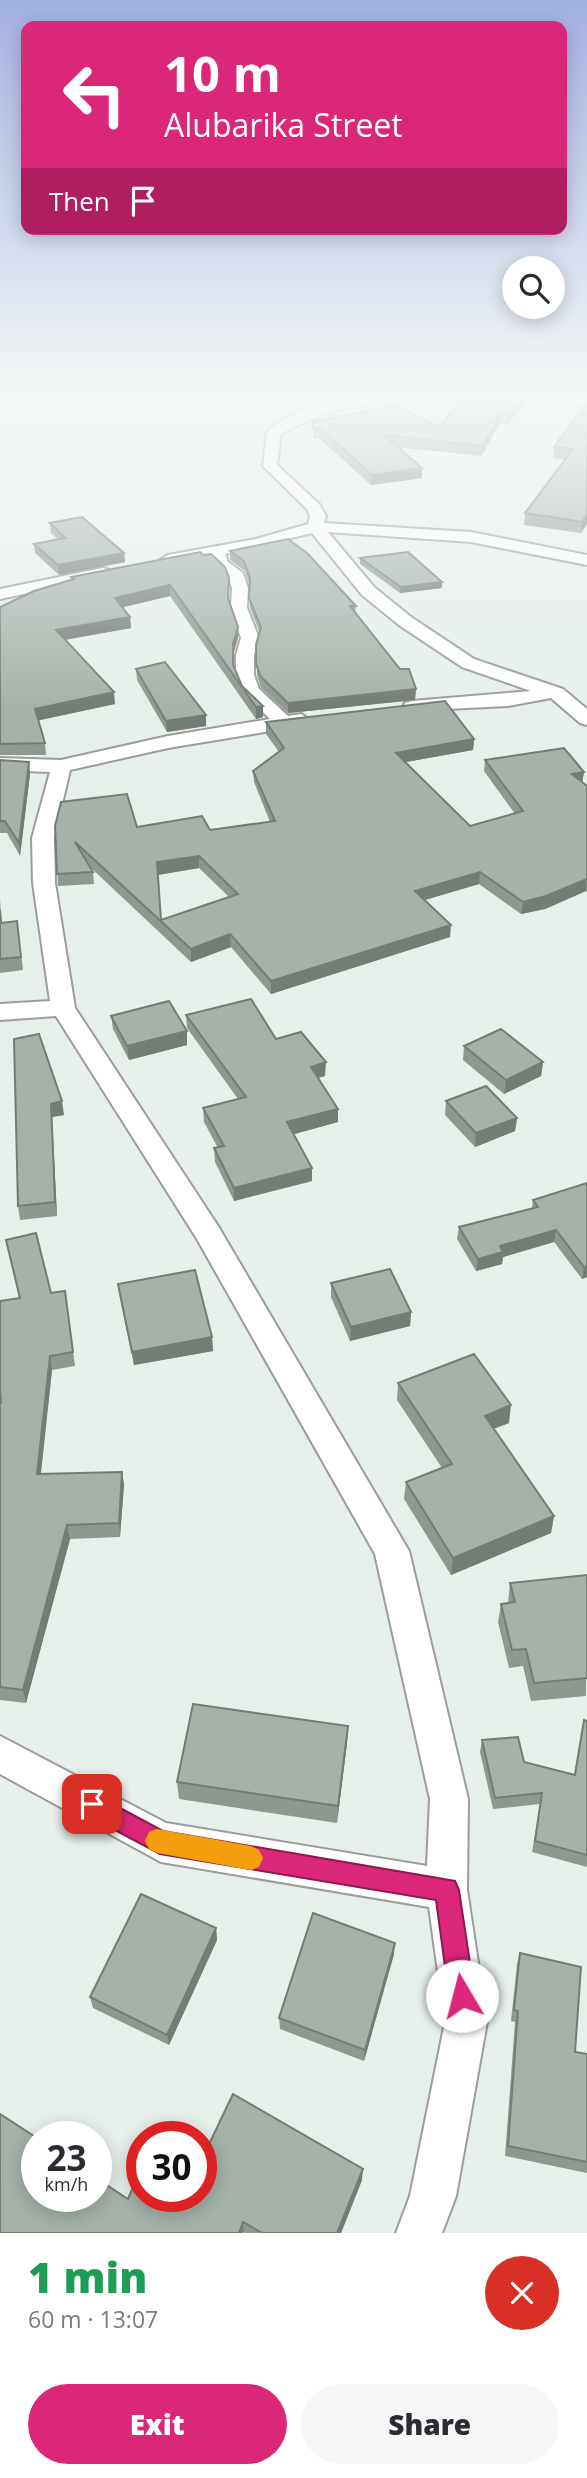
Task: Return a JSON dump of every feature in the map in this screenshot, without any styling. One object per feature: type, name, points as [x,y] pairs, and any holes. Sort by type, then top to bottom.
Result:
[{"type":"street","points":[[306,499],[314,507],[318,516],[315,527]]},
{"type":"street","points":[[315,527],[368,591],[405,621],[468,663],[556,693],[587,719]]},
{"type":"street","points":[[155,563],[315,527],[471,537],[587,560]]},
{"type":"street","points":[[217,551],[218,560],[225,569],[235,573],[240,588],[239,608],[250,638],[245,655],[245,675],[248,683],[256,697],[283,722]]},
{"type":"street","points":[[0,594],[117,571]]},
{"type":"street","points":[[387,710],[508,700],[556,693]]},
{"type":"street","points":[[0,764],[61,766],[168,741],[322,717]]},
{"type":"street","points":[[61,766],[43,838],[44,883],[62,1008],[109,1076],[208,1233],[392,1551],[449,1799],[447,1890],[466,2022],[433,2196],[419,2233]]},
{"type":"street","points":[[0,1013],[62,1008]]},
{"type":"street","points":[[0,1754],[160,1842],[447,1890]]},
{"type":"building","points":[[535,499],[587,499],[587,515],[582,522],[525,513]]},
{"type":"building","points":[[82,517],[124,553],[58,565],[34,544],[65,538],[50,523]]},
{"type":"building","points":[[288,539],[307,553],[356,606],[350,606],[400,669],[409,669],[416,689],[288,703],[261,677],[256,664],[256,645],[261,627],[249,598],[250,578],[244,561],[230,551]]},
{"type":"building","points":[[200,552],[203,555],[211,554],[225,567],[229,578],[228,598],[238,627],[233,644],[233,665],[242,686],[263,706],[256,707],[170,585],[115,598],[130,617],[56,630],[114,692],[35,709],[45,743],[0,744],[0,607],[34,591],[74,579],[71,577]]},
{"type":"building","points":[[408,552],[442,582],[401,587],[360,558]]},
{"type":"building","points":[[165,662],[206,715],[166,721],[136,669]]},
{"type":"building","points":[[445,701],[474,739],[396,753],[470,826],[523,811],[485,760],[564,748],[584,772],[572,774],[587,786],[587,879],[546,896],[523,902],[480,872],[415,891],[451,925],[271,981],[230,934],[191,949],[75,842],[93,872],[57,874],[55,826],[61,802],[127,794],[137,827],[202,816],[210,830],[275,821],[253,771],[284,748],[266,722]],"holes":[[[199,856],[238,894],[161,920],[157,862]]]},
{"type":"building","points":[[0,760],[29,762],[19,843],[5,821],[0,821]]},
{"type":"building","points":[[0,910],[1,923],[17,921],[21,957],[0,959]]},
{"type":"building","points":[[251,999],[276,1039],[301,1032],[326,1062],[311,1067],[338,1109],[287,1122],[312,1168],[234,1188],[214,1148],[224,1146],[203,1108],[246,1097],[186,1015]]},
{"type":"building","points":[[169,1001],[187,1031],[127,1046],[111,1016]]},
{"type":"building","points":[[501,1029],[543,1062],[506,1080],[464,1046]]},
{"type":"building","points":[[39,1034],[62,1101],[51,1104],[55,1202],[18,1206],[14,1039]]},
{"type":"building","points":[[486,1086],[517,1118],[476,1133],[446,1101]]},
{"type":"building","points":[[587,1183],[587,1266],[584,1267],[556,1230],[500,1246],[503,1252],[478,1259],[459,1227],[538,1207],[533,1200]]},
{"type":"building","points":[[36,1233],[51,1293],[65,1291],[73,1352],[50,1356],[37,1474],[122,1472],[119,1523],[67,1525],[23,1690],[0,1687],[0,1301],[20,1298],[6,1240]]},
{"type":"building","points":[[390,1269],[411,1312],[351,1327],[331,1283]]},
{"type":"building","points":[[195,1270],[212,1337],[132,1352],[118,1284]]},
{"type":"building","points":[[474,1354],[511,1405],[485,1416],[554,1516],[453,1558],[406,1482],[452,1464],[398,1383]]},
{"type":"building","points":[[587,1575],[587,1678],[534,1683],[526,1649],[512,1650],[501,1604],[515,1602],[510,1583]]},
{"type":"building","points":[[193,1704],[348,1726],[338,1806],[177,1782]]},
{"type":"building","points":[[584,1720],[587,1721],[587,1855],[535,1841],[542,1793],[495,1798],[482,1740],[518,1737],[524,1762],[575,1775]]},
{"type":"building","points":[[141,1894],[216,1928],[167,2035],[90,1997]]},
{"type":"building","points":[[313,1913],[395,1943],[365,2050],[279,2018]]},
{"type":"building","points":[[520,1953],[581,1967],[575,2052],[587,2054],[587,2162],[508,2146],[518,2011],[514,2010]]},
{"type":"building","points":[[233,2094],[363,2169],[337,2233],[262,2233],[243,2222],[239,2233],[0,2233],[0,2114],[21,2128],[21,2212],[112,2212],[112,2188],[126,2198],[126,2212],[217,2212],[217,2128]]},
{"type":"slow traffic","points":[[157,1841],[251,1858]]},
{"type":"route","points":[[92,1804],[160,1842],[447,1890],[462,1996]]}]
